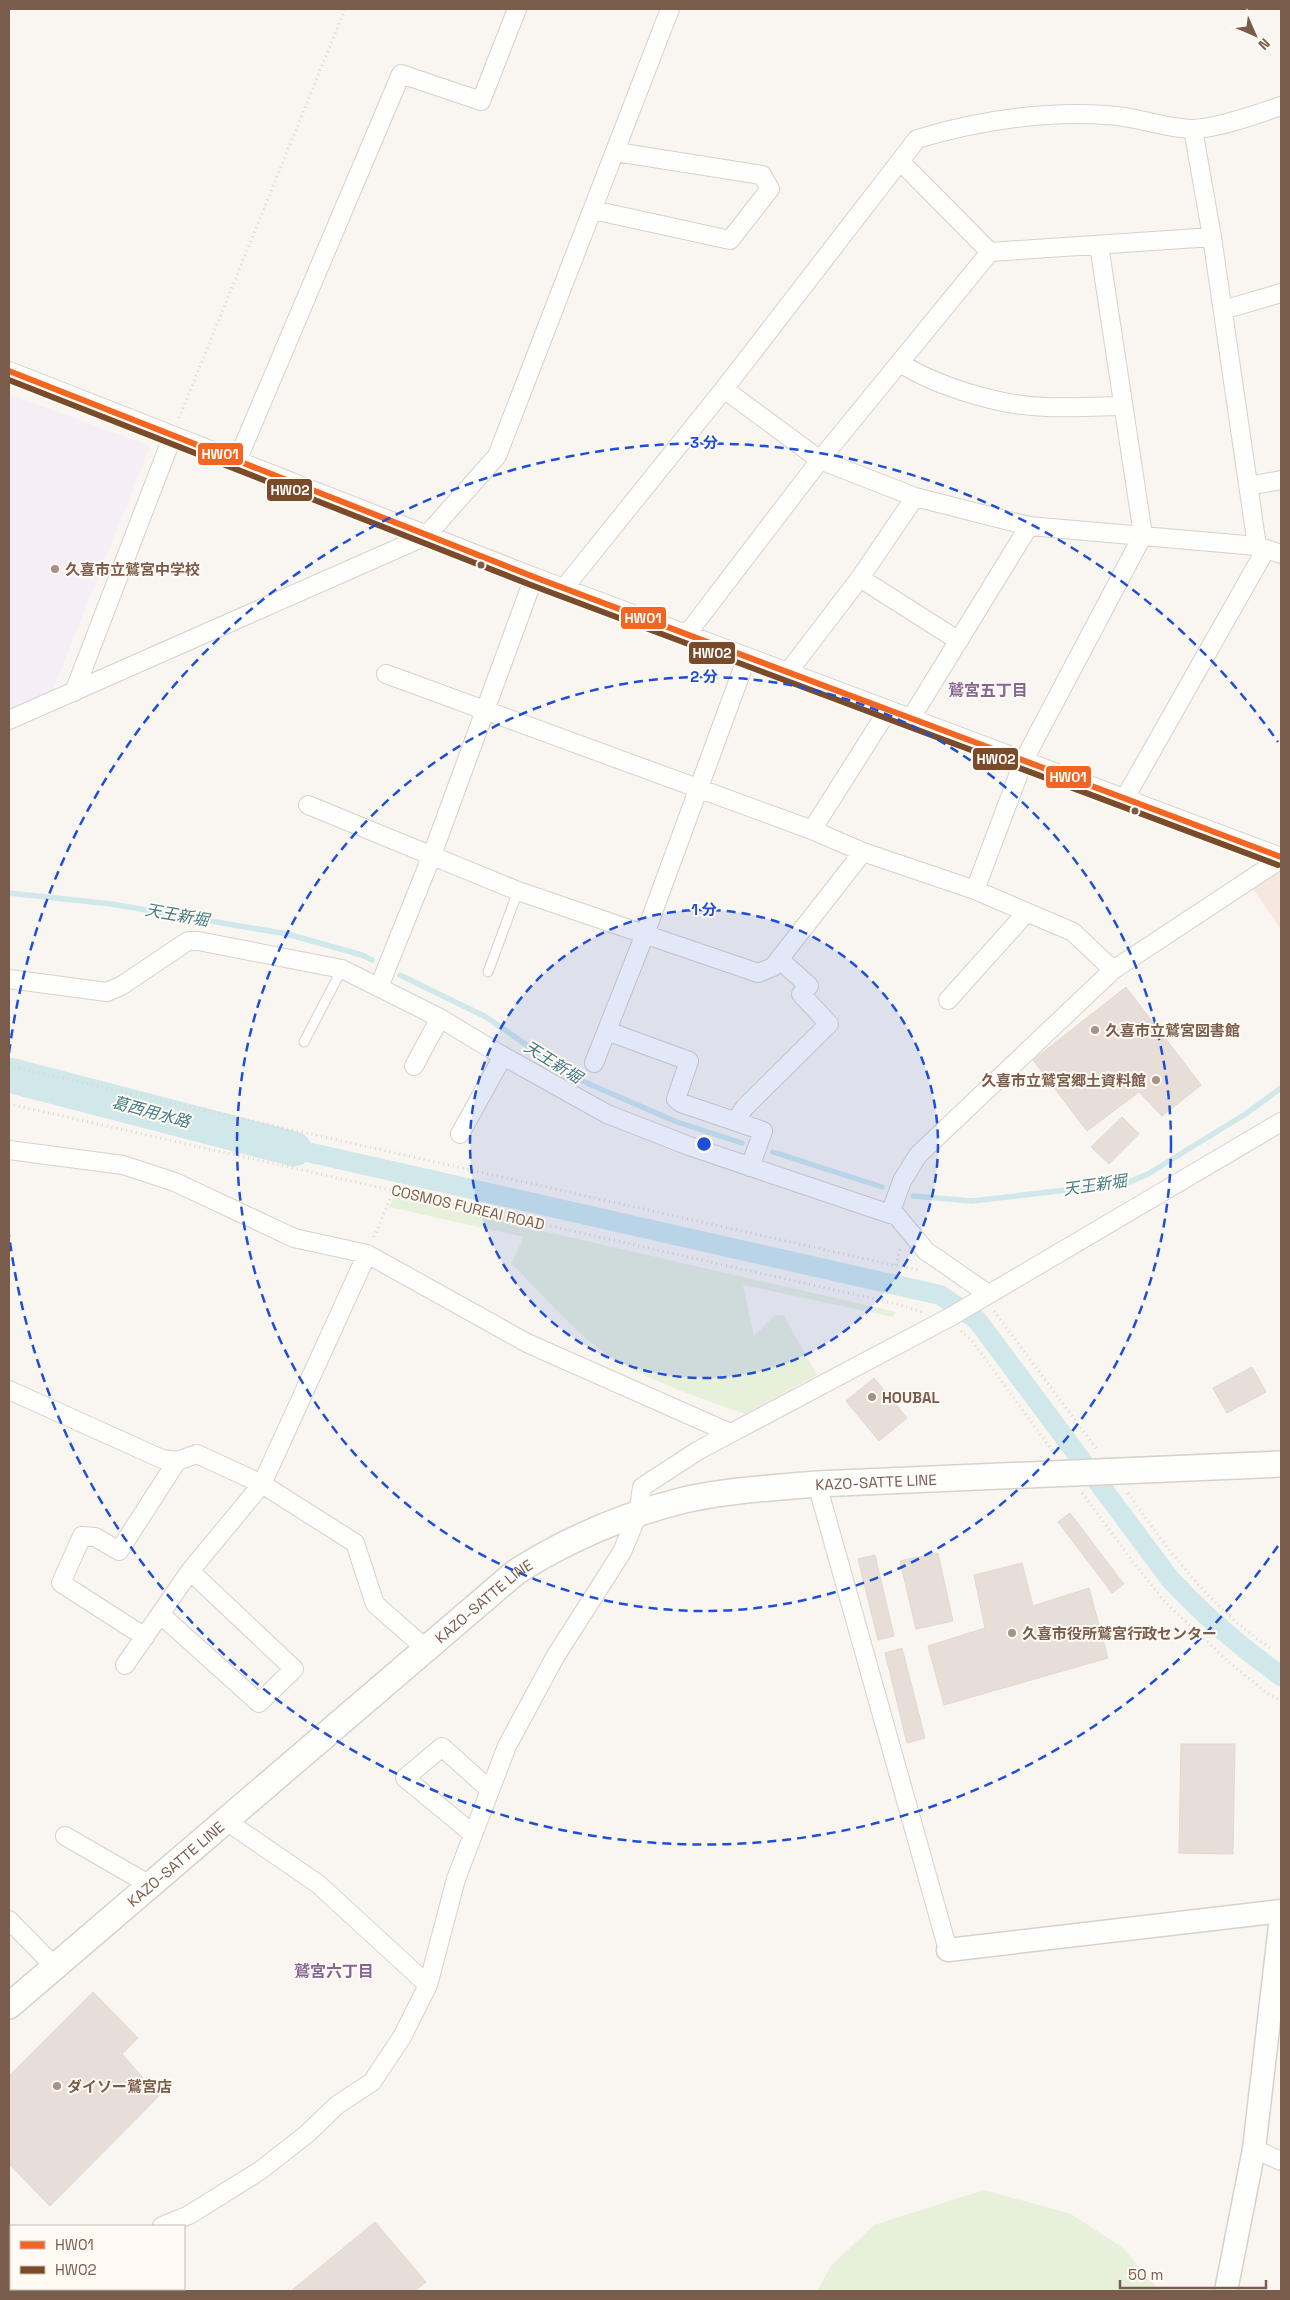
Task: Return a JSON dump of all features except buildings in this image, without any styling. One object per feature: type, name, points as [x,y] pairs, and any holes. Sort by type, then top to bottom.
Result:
[{"type":"main road","points":[[1111,1472],[1281,1464]]},
{"type":"main road","name":"KAZO-SATTE LINE","points":[[9,2006],[425,1648],[516,1572],[551,1550],[638,1514],[686,1500],[720,1494],[817,1484],[1078,1481],[1111,1472]]},
{"type":"street","points":[[238,461],[401,74],[480,101],[517,9]]},
{"type":"street","points":[[9,720],[426,536],[497,456],[670,9]]},
{"type":"street","points":[[564,588],[724,389],[917,139],[954,128],[1042,116],[1107,115],[1193,129],[1234,121],[1281,106]]},
{"type":"street","points":[[1125,798],[1268,550],[1250,486],[1212,237],[1193,129]]},
{"type":"street","points":[[593,210],[730,240],[770,189],[762,175],[616,152]]},
{"type":"street","points":[[900,161],[990,252]]},
{"type":"street","points":[[687,634],[820,460],[990,252],[1212,237]]},
{"type":"street","points":[[975,890],[1024,760],[1143,535],[1099,245]]},
{"type":"street","points":[[1223,310],[1281,293]]},
{"type":"street","points":[[900,363],[920,375],[980,397],[1044,407],[1123,406]]},
{"type":"street","points":[[9,371],[534,578],[912,718],[1281,858]]},
{"type":"street","points":[[724,389],[820,460],[915,498],[1029,526],[1143,535],[1268,550]]},
{"type":"street","points":[[74,692],[173,435]]},
{"type":"street","points":[[1250,486],[1281,480]]},
{"type":"street","points":[[788,672],[860,578],[915,498]]},
{"type":"street","points":[[912,718],[1029,526]]},
{"type":"street","points":[[378,986],[432,855],[484,709],[534,578]]},
{"type":"street","points":[[860,578],[959,641]]},
{"type":"street","points":[[594,1063],[645,934],[747,657]]},
{"type":"street","points":[[386,674],[697,790],[812,830],[863,852],[975,890],[1073,932],[1114,970]]},
{"type":"street","points":[[812,830],[888,710]]},
{"type":"street","points":[[308,804],[518,891],[758,973],[772,967],[863,852]]},
{"type":"street","points":[[890,1214],[902,1181],[918,1155],[1114,970],[1281,858]]},
{"type":"street","points":[[948,1000],[1026,912]]},
{"type":"street","points":[[9,979],[107,992],[121,986],[188,941],[231,947],[342,969],[440,1018],[503,1056],[607,1114],[750,1167],[896,1215],[926,1251],[984,1300]]},
{"type":"street","points":[[736,1120],[746,1107],[829,1024],[801,994],[809,986],[778,959]]},
{"type":"street","points":[[414,1066],[440,1018]]},
{"type":"street","points":[[607,1031],[689,1061],[676,1099],[681,1103],[764,1131],[750,1167]]},
{"type":"street","points":[[460,1134],[503,1056]]},
{"type":"street","points":[[164,2225],[189,2215],[261,2170],[308,2133],[337,2105],[372,2082],[402,2037],[428,1985],[456,1879],[507,1746],[555,1657],[622,1552],[638,1514],[642,1487],[699,1450],[730,1433],[953,1321],[984,1300],[1281,1122]]},
{"type":"street","points":[[9,1150],[123,1164],[175,1182],[294,1238],[367,1254],[527,1343],[730,1433]]},
{"type":"street","points":[[125,1665],[190,1571],[262,1484],[367,1254]]},
{"type":"street","points":[[9,1390],[162,1459],[177,1461],[197,1454],[262,1484],[354,1543],[376,1604],[425,1648]]},
{"type":"street","points":[[145,1637],[61,1583],[82,1536],[95,1537],[119,1551],[177,1461]]},
{"type":"street","points":[[817,1484],[948,1950],[1281,1922],[1254,2149],[1226,2291]]},
{"type":"street","points":[[160,1614],[259,1703],[294,1669],[190,1571]]},
{"type":"street","points":[[473,1834],[405,1778],[442,1748],[490,1790]]},
{"type":"street","points":[[225,1820],[318,1884],[428,1985]]},
{"type":"street","points":[[65,1836],[150,1884]]},
{"type":"street","points":[[9,1920],[54,1966]]},
{"type":"street","points":[[1254,2149],[1281,2161]]},
{"type":"lane","points":[[488,972],[518,891]]},
{"type":"lane","points":[[304,1042],[342,969]]},
{"type":"path","points":[[173,435],[345,9]]},
{"type":"path","points":[[9,1066],[869,1260],[921,1270]]},
{"type":"path","name":"COSMOS FUREAI ROAD","points":[[9,1104],[897,1304],[926,1313]]},
{"type":"path","points":[[367,1254],[394,1190]]},
{"type":"path","points":[[984,1300],[1171,1553],[1205,1593],[1240,1625],[1270,1648]]},
{"type":"path","points":[[953,1321],[972,1341],[1056,1455]]},
{"type":"path","points":[[1078,1481],[1136,1566],[1166,1603],[1231,1664],[1270,1695],[1281,1701]]},
{"type":"shaded area","name":"久喜市立鷲宮中学校","points":[[9,394],[150,446],[52,692],[9,710]]},
{"type":"shaded area","points":[[1281,866],[1281,930],[1251,886]]},
{"type":"green space","points":[[394,1197],[896,1312],[893,1317],[743,1285],[754,1336],[775,1315],[784,1316],[817,1375],[745,1414],[651,1378],[621,1363],[591,1343],[511,1263],[524,1237],[389,1207]]},
{"type":"green space","points":[[984,2190],[1071,2214],[1123,2248],[1159,2291],[817,2291],[831,2266],[874,2225]]},
{"type":"waterway","name":"天王新堀","points":[[9,893],[111,904],[287,934],[362,955],[372,960]]},
{"type":"waterway","name":"天王新堀","points":[[400,975],[486,1017],[573,1077],[677,1122],[742,1143]]},
{"type":"waterway","name":"葛西用水路","points":[[9,1075],[294,1149]]},
{"type":"waterway","name":"天王新堀","points":[[913,1196],[972,1201],[1127,1183],[1148,1174],[1247,1113],[1281,1088]]},
{"type":"waterway","points":[[294,1149],[940,1295],[977,1320],[1170,1579],[1223,1630],[1281,1676]]},
{"type":"waterway","name":"天王新堀","points":[[773,1152],[882,1187]]},
{"type":"transit line","name":"HW01","points":[[9,371],[534,577],[1281,857]]},
{"type":"transit line","name":"HW02","points":[[9,380],[531,585],[1278,865]]},
{"type":"place","name":"久喜市立鷲宮中学校","points":[[55,569]]},
{"type":"place","name":"久喜市立鷲宮図書館","points":[[1095,1030]]},
{"type":"place","name":"久喜市立鷲宮郷土資料館","points":[[1156,1080]]},
{"type":"place","name":"HOUBAL","points":[[872,1397]]},
{"type":"place","name":"久喜市役所鷲宮行政センター","points":[[1012,1633]]},
{"type":"place","name":"ダイソー鷲宮店","points":[[57,2086]]},
{"type":"district","name":"鷲宮五丁目","points":[[988,690]]},
{"type":"district","name":"鷲宮六丁目","points":[[334,1971]]}]
